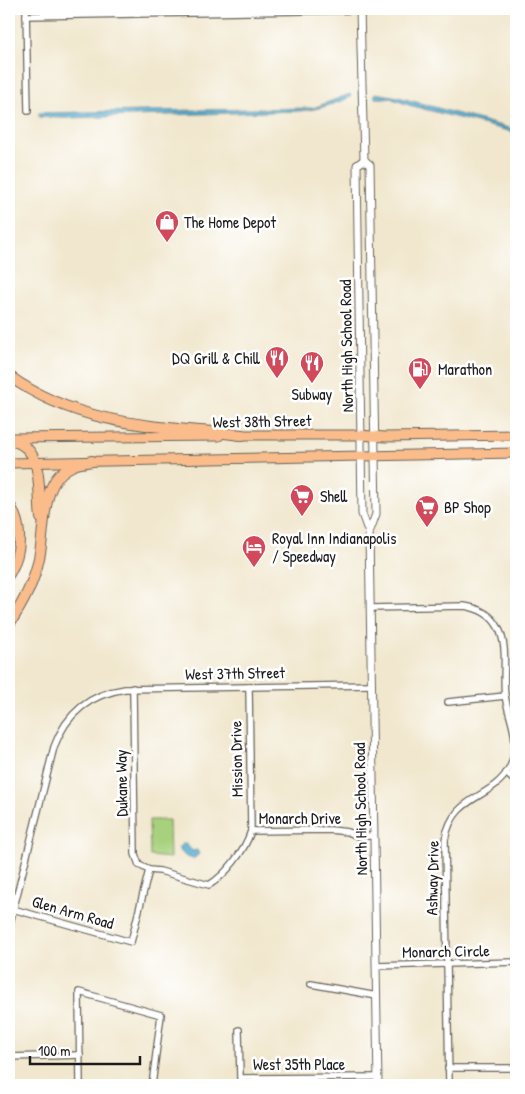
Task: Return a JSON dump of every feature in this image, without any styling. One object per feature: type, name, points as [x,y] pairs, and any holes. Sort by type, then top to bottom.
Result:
[{"type":"highway","points":[[9,376],[52,402],[103,419],[130,424],[242,435]]},
{"type":"highway","points":[[9,439],[23,444],[32,454],[35,462],[43,531]]},
{"type":"highway","points":[[9,624],[23,602],[39,560],[48,494],[51,485],[61,473],[72,466],[92,461]]},
{"type":"highway","points":[[9,504],[16,517],[19,542],[16,561],[9,574]]},
{"type":"main road","name":"West 38th Street","points":[[9,439],[242,435],[360,435],[374,437],[516,435]]},
{"type":"main road","points":[[9,463],[516,453]]},
{"type":"street","points":[[28,111],[26,12],[360,9]]},
{"type":"street","name":"North High School Road","points":[[360,9],[364,160],[370,165],[376,514],[369,533]]},
{"type":"street","name":"North High School Road","points":[[364,160],[357,165],[360,435],[362,514],[369,533],[378,1081]]},
{"type":"street","name":"Ashway Drive","points":[[371,608],[464,606],[474,608],[486,614],[498,626],[503,639],[505,696],[515,744],[513,761],[498,782],[463,805],[455,815],[448,827],[445,848],[449,1085]]},
{"type":"street","name":"West 37th Street","points":[[9,927],[11,909],[57,741],[73,714],[85,704],[99,696],[116,690],[133,688],[372,685]]},
{"type":"street","name":"Mission Drive","points":[[249,686],[251,831]]},
{"type":"street","name":"Dukane Way","points":[[133,688],[136,854],[139,865],[149,870]]},
{"type":"street","points":[[448,702],[505,696]]},
{"type":"street","points":[[506,773],[516,782]]},
{"type":"street","name":"Monarch Drive","points":[[149,870],[160,871],[209,885],[222,877],[249,840],[251,831],[331,830],[348,832],[358,836],[374,836]]},
{"type":"street","name":"Glen Arm Road","points":[[11,909],[131,942],[149,870]]},
{"type":"street","name":"Monarch Circle","points":[[376,966],[516,962]]},
{"type":"street","points":[[311,984],[377,996]]},
{"type":"street","points":[[80,1085],[79,992],[161,1016],[152,1085]]},
{"type":"street","name":"West 35th Place","points":[[239,1030],[240,1078],[378,1081]]},
{"type":"street","points":[[9,1057],[80,1054]]},
{"type":"street","points":[[448,1068],[516,1068]]},
{"type":"green space","points":[[149,820],[169,820],[170,858],[150,856]]},
{"type":"water","points":[[375,93],[398,97],[516,130],[516,133],[409,105],[390,98],[375,98]]},
{"type":"water","points":[[350,94],[351,97],[332,104],[299,111],[65,118],[39,117],[39,113],[313,108]]},
{"type":"water","points":[[182,844],[186,844],[192,851],[197,850],[199,854],[193,859],[185,856],[179,850]]},
{"type":"place","name":"The Home Depot","points":[[167,243]]},
{"type":"place","name":"DQ Grill & Chill","points":[[277,379]]},
{"type":"place","name":"Subway","points":[[312,384]]},
{"type":"place","name":"Marathon","points":[[420,390]]},
{"type":"place","name":"Shell","points":[[302,517]]},
{"type":"place","name":"BP Shop","points":[[427,528]]},
{"type":"place","name":"Royal Inn Indianapolis / Speedway","points":[[254,568]]}]
